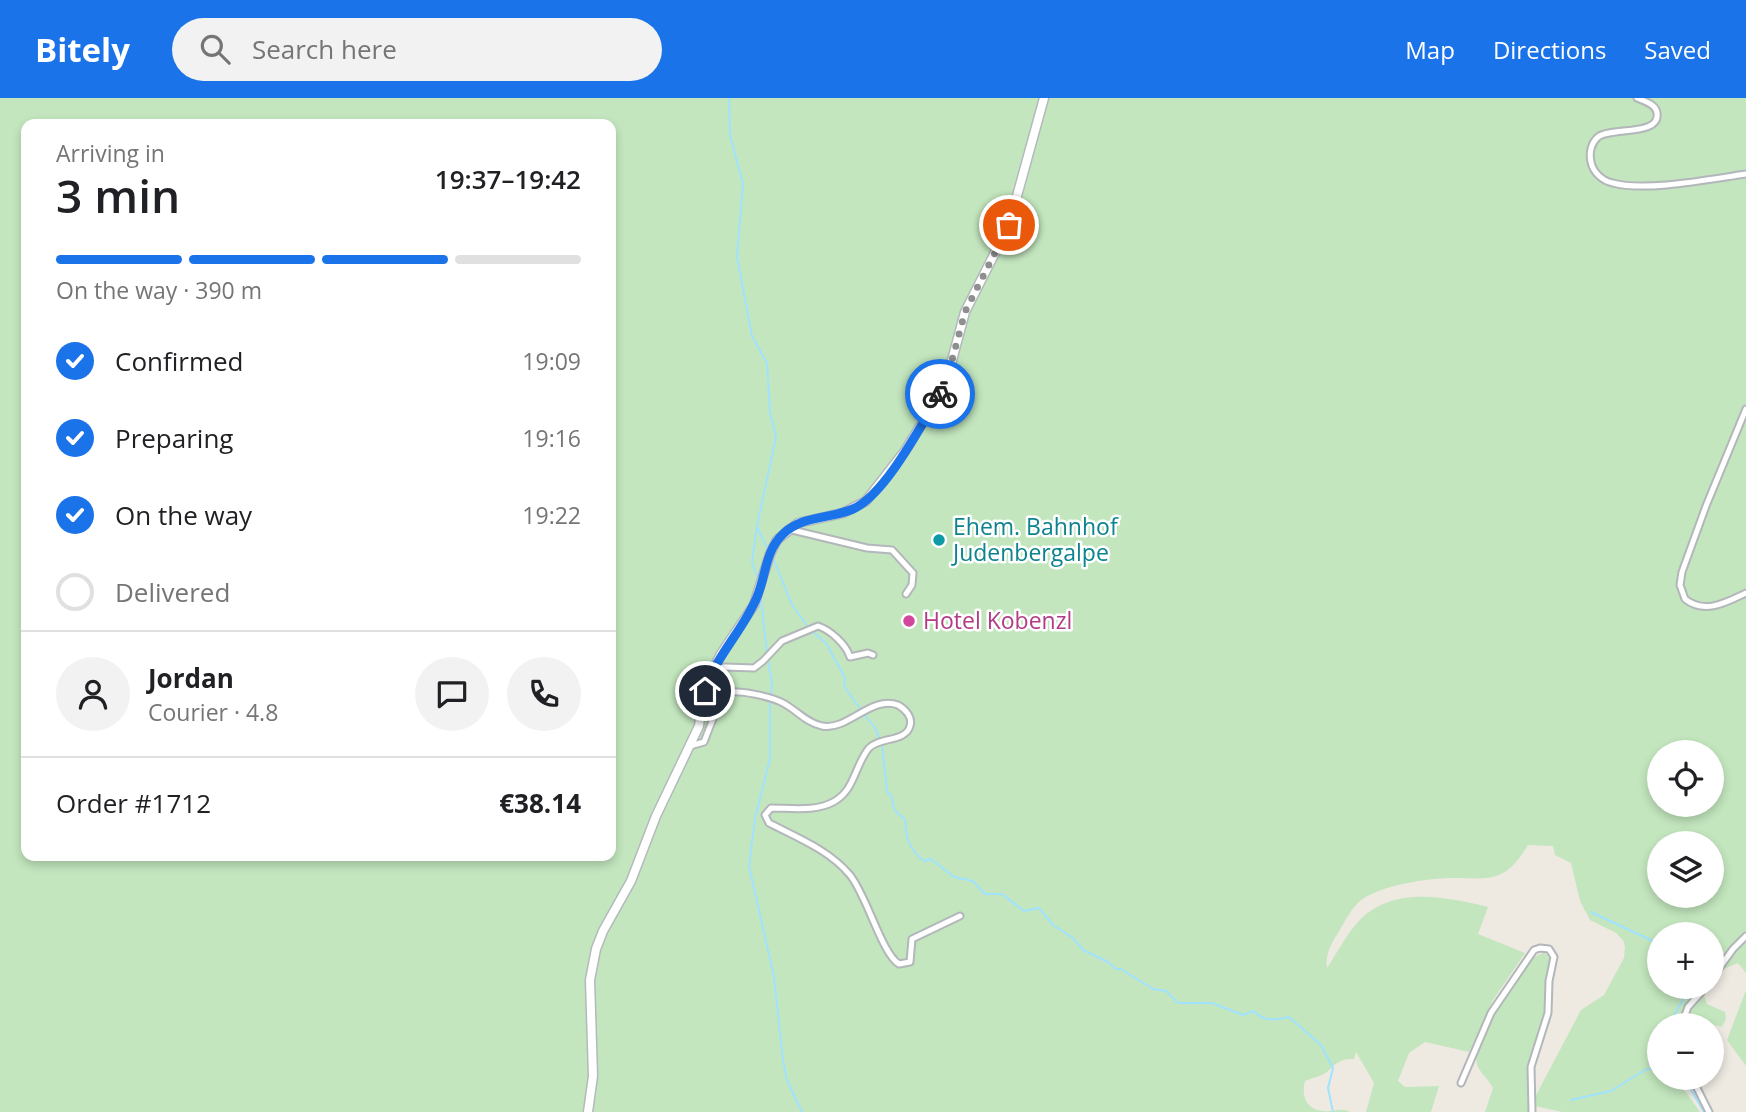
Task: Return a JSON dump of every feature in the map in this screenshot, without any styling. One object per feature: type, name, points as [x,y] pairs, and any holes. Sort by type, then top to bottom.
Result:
[{"type":"main road","points":[[588,1112],[593,1076],[590,980],[596,949],[631,881],[656,816],[699,726],[705,691],[713,669],[754,605],[772,549],[786,531],[806,520],[843,513],[863,503],[905,451],[940,394],[965,312],[1003,240],[1022,182],[1044,98]]},
{"type":"street","points":[[1637,98],[1653,105],[1657,118],[1650,127],[1609,132],[1595,140],[1591,162],[1595,172],[1604,180],[1620,184],[1658,184],[1746,174]]},
{"type":"street","points":[[1746,409],[1706,506],[1682,572],[1680,585],[1685,599],[1702,607],[1719,605],[1746,593]]},
{"type":"street","points":[[786,531],[867,548],[892,550],[913,573],[912,584],[906,594]]},
{"type":"street","points":[[713,669],[754,668],[782,641],[818,626],[845,646],[850,657],[868,653],[873,655]]},
{"type":"street","points":[[690,746],[704,742],[719,703],[729,692],[777,701],[813,724],[829,727],[839,726],[879,705],[889,704],[902,708],[910,719],[911,726],[907,732],[871,746],[850,786],[835,801],[814,808],[771,808],[765,815],[766,819],[827,853],[850,876],[866,901],[890,956],[899,964],[910,962],[912,939],[960,916]]},
{"type":"street","points":[[1724,961],[1746,936]]},
{"type":"street","points":[[1461,1083],[1497,1003],[1534,950],[1549,949],[1554,957],[1549,981],[1548,1013],[1531,1067],[1532,1112]]},
{"type":"street","points":[[1699,1090],[1709,1112]]},
{"type":"green space","points":[[0,98],[1746,98],[1746,973],[1738,963],[1724,969],[1724,922],[1647,922],[1647,999],[1705,999],[1707,1004],[1725,1012],[1724,1023],[1724,1013],[1647,1013],[1647,1090],[1684,1090],[1700,1112],[1562,1112],[1535,1106],[1534,1099],[1581,1010],[1604,995],[1624,958],[1625,947],[1623,940],[1616,933],[1590,920],[1580,901],[1571,863],[1555,855],[1553,846],[1528,845],[1514,865],[1497,876],[1444,878],[1392,887],[1369,895],[1352,910],[1328,952],[1327,968],[1358,922],[1372,910],[1403,898],[1437,898],[1488,907],[1478,934],[1525,953],[1493,1000],[1469,1052],[1425,1042],[1409,1053],[1398,1081],[1405,1087],[1439,1086],[1431,1112],[1366,1112],[1374,1083],[1356,1052],[1354,1059],[1340,1062],[1323,1074],[1305,1081],[1304,1086],[1304,1096],[1312,1108],[1351,1112],[0,1112]]},
{"type":"green space","points":[[1545,952],[1550,960],[1545,983],[1544,1018],[1528,1065],[1528,1112],[1485,1112],[1493,1088],[1477,1064],[1477,1055],[1497,1010],[1513,989],[1518,976],[1530,959]]},
{"type":"green space","points":[[1746,990],[1746,1066],[1727,1040]]},
{"type":"waterway","points":[[729,98],[730,135],[743,184],[737,257],[752,336],[767,363],[770,412],[776,437],[752,562],[758,578]]},
{"type":"waterway","points":[[757,527],[768,550]]},
{"type":"waterway","points":[[773,558],[792,605],[808,627]]},
{"type":"waterway","points":[[761,598],[767,655]]},
{"type":"waterway","points":[[812,631],[826,643],[845,678],[844,686],[861,710]]},
{"type":"waterway","points":[[768,660],[771,696]]},
{"type":"waterway","points":[[770,702],[770,759],[755,818],[749,866],[774,977],[787,1080],[802,1112]]},
{"type":"waterway","points":[[864,714],[880,739]]},
{"type":"waterway","points":[[882,744],[887,792],[892,797],[895,810],[905,819],[911,847],[924,861],[931,859],[954,877],[973,881],[985,894],[1002,894],[1024,911],[1039,908],[1053,925],[1073,938],[1083,950],[1153,989],[1166,991],[1178,1003],[1212,1003],[1243,1015],[1254,1011],[1261,1017],[1270,1019],[1289,1017],[1321,1045],[1333,1068],[1328,1088],[1333,1112]]},
{"type":"waterway","points":[[1591,912],[1647,938]]},
{"type":"waterway","points":[[1675,1013],[1683,999]]},
{"type":"waterway","points":[[1571,1100],[1611,1091],[1647,1070]]},
{"type":"waterway","points":[[1691,1090],[1704,1112]]},
{"type":"way so far","points":[[940,394],[965,312],[1009,225]]},
{"type":"place","name":"Ehem. Bahnhof Judenbergalpe","points":[[939,540]]},
{"type":"place","name":"Hotel Kobenzl","points":[[909,621]]},
{"type":"route","points":[[705,691],[721,654],[757,598],[777,540],[798,523],[843,513],[866,501],[905,451],[940,394]]}]
